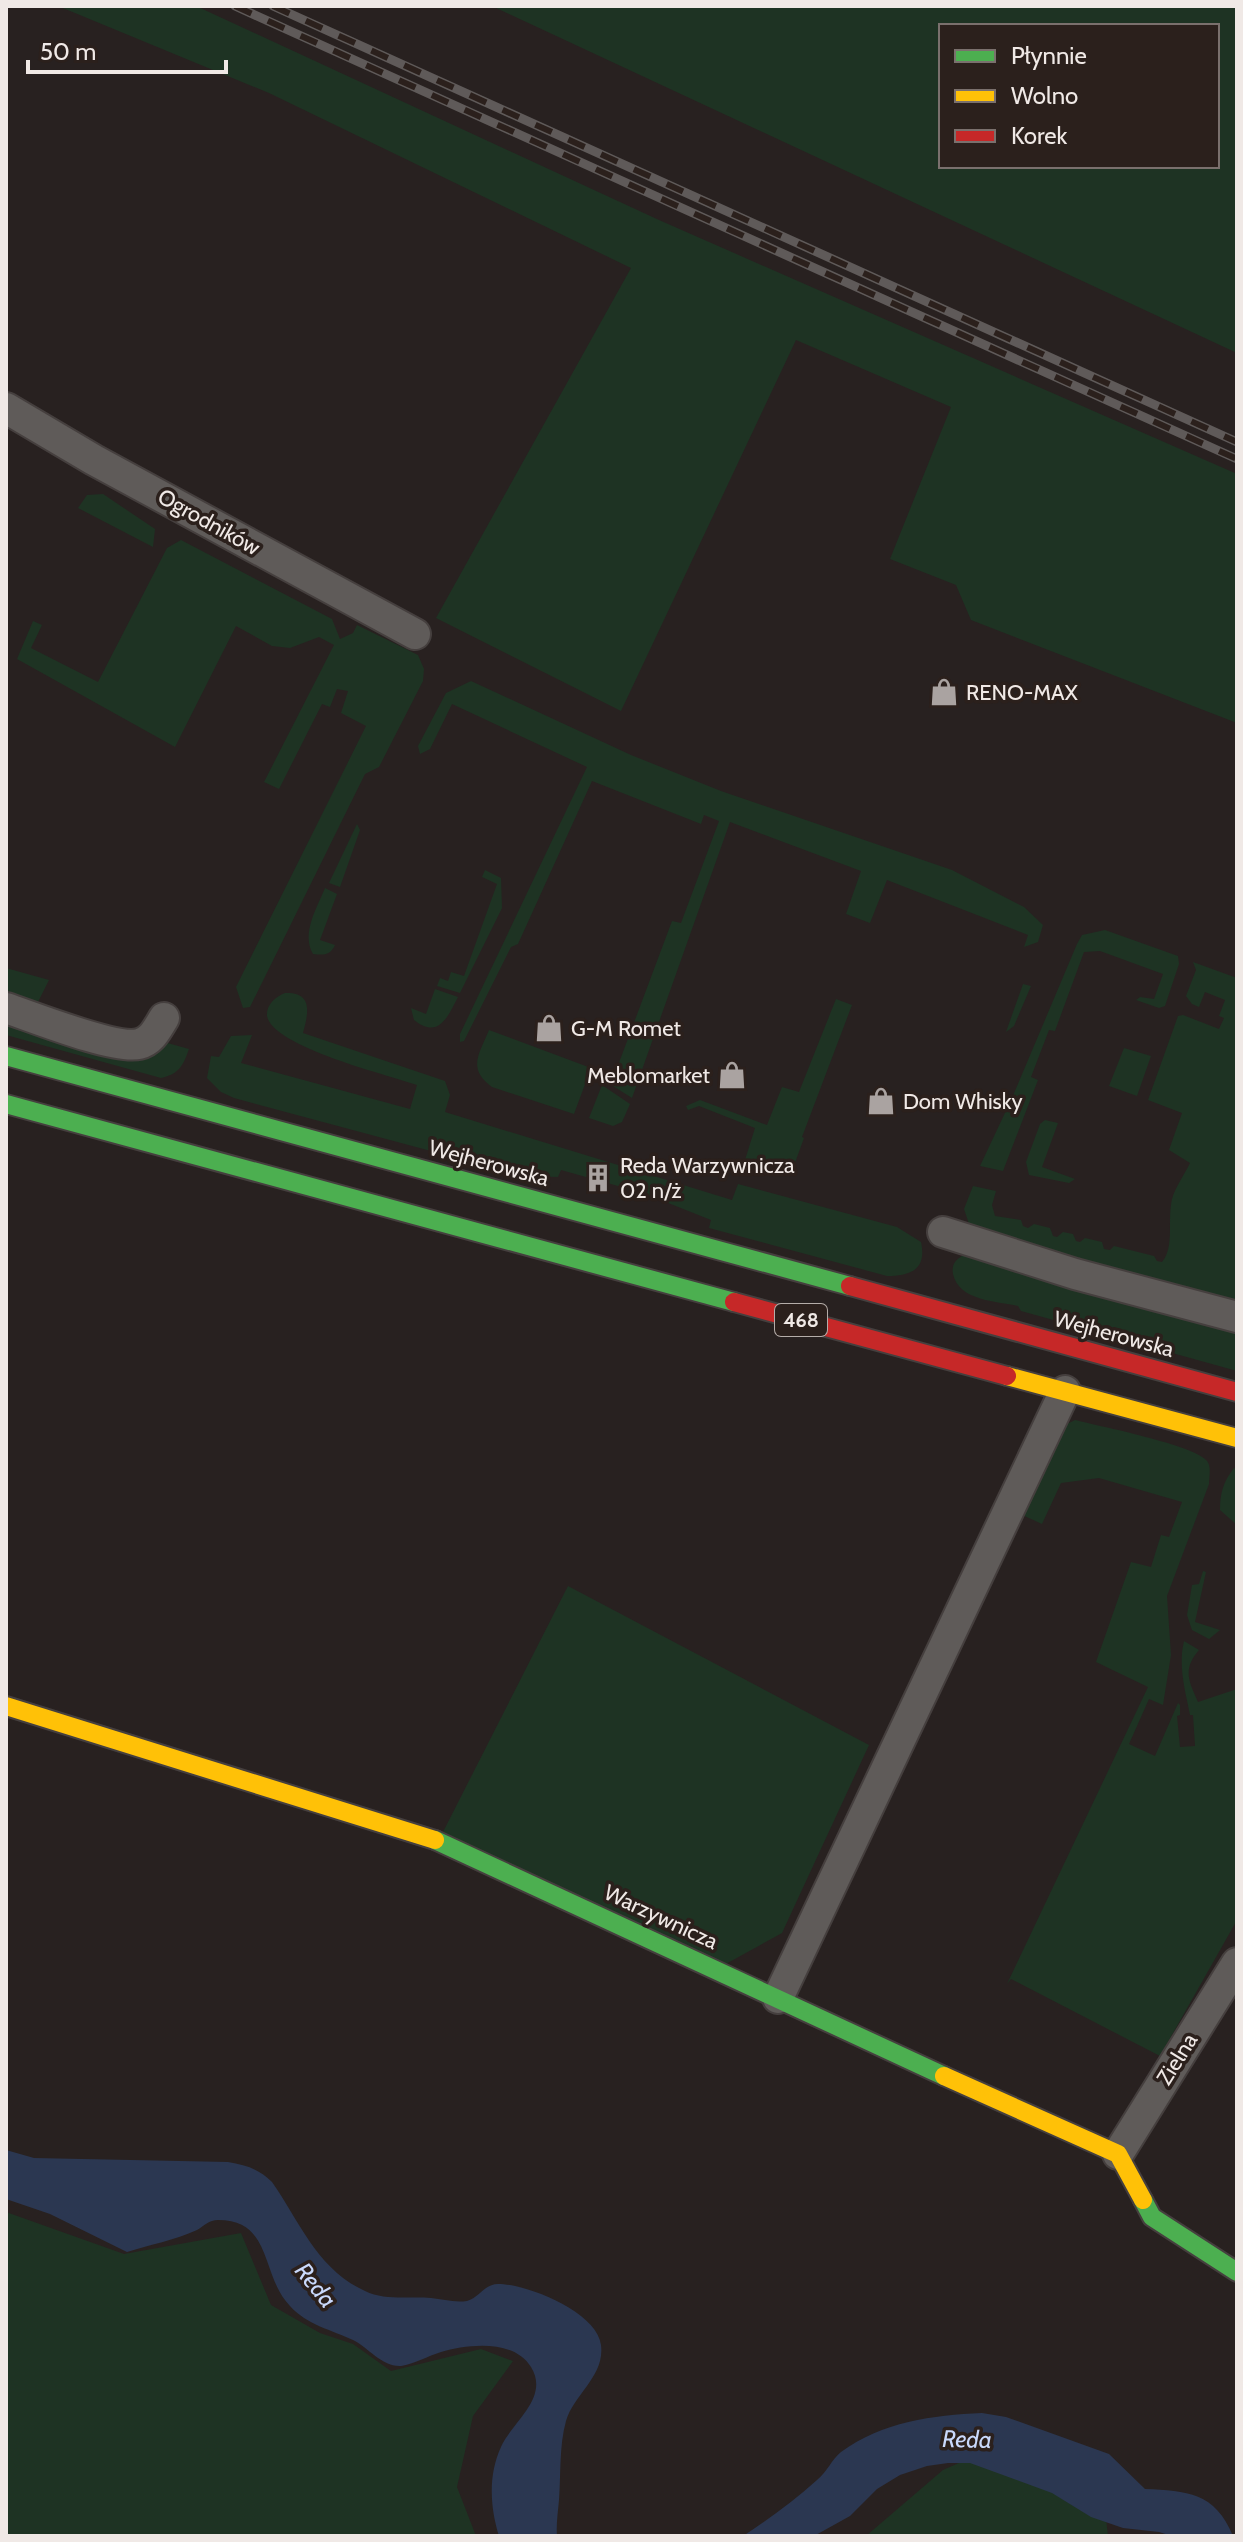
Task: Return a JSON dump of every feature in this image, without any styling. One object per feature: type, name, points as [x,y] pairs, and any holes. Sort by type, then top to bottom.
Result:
[{"type":"main road","name":"Wejherowska","points":[[6,1056],[1237,1392]]},
{"type":"main road","name":"468","points":[[6,1104],[1237,1438]]},
{"type":"main road","name":"Warzywnicza","points":[[6,1706],[443,1843],[934,2072],[1118,2154]]},
{"type":"main road","points":[[1118,2154],[1152,2217],[1237,2272]]},
{"type":"street","name":"Ogrodników","points":[[6,408],[94,460],[415,634]]},
{"type":"street","points":[[6,1008],[119,1045],[140,1044],[153,1037],[164,1018]]},
{"type":"street","points":[[943,1232],[1075,1274],[1237,1317]]},
{"type":"street","points":[[778,1998],[1065,1391]]},
{"type":"street","name":"Zielna","points":[[1118,2154],[1237,1963]]},
{"type":"green space","points":[[58,6],[196,6],[659,220],[1237,474],[1237,723],[971,620],[956,585],[890,559],[951,407],[796,340],[621,711],[436,618],[631,268],[269,93]]},
{"type":"green space","points":[[492,6],[1237,6],[1237,353]]},
{"type":"green space","points":[[103,494],[155,529],[153,547],[78,508],[87,495]]},
{"type":"green space","points":[[181,540],[332,619],[340,639],[353,633],[357,625],[418,655],[424,669],[423,681],[379,767],[365,774],[250,1007],[243,1008],[236,987],[366,726],[341,713],[348,691],[337,689],[330,707],[322,704],[279,789],[264,782],[334,645],[319,637],[290,648],[272,646],[236,626],[175,747],[17,659],[33,621],[42,625],[31,648],[98,682],[167,548]]},
{"type":"green space","points":[[471,681],[631,755],[721,791],[952,870],[1024,907],[1043,925],[1038,942],[1024,947],[1028,935],[887,880],[870,923],[846,914],[861,871],[730,822],[632,1098],[605,1081],[606,1073],[614,1076],[672,921],[681,923],[719,821],[704,815],[701,824],[592,781],[518,944],[511,947],[464,1041],[460,1042],[460,1034],[587,767],[452,704],[430,749],[420,754],[418,746],[446,693]]},
{"type":"green space","points":[[357,824],[360,830],[340,887],[329,883]]},
{"type":"green space","points":[[485,870],[501,878],[502,908],[460,993],[437,986],[440,978],[448,981],[451,972],[464,976],[497,884],[482,877]]},
{"type":"green space","points":[[325,888],[337,894],[320,940],[335,945],[328,953],[313,954],[309,929]]},
{"type":"green space","points":[[1105,930],[1178,956],[1179,964],[1165,1006],[1159,1008],[1136,1000],[1140,997],[1154,999],[1163,974],[1100,951],[1084,952],[1055,1031],[1049,1030],[1031,1077],[1038,1080],[1003,1171],[980,1166],[1077,944],[1082,935]]},
{"type":"green space","points":[[1193,962],[1237,978],[1237,1305],[971,1230],[964,1209],[973,1186],[996,1191],[992,1205],[995,1216],[1021,1220],[1023,1226],[1028,1228],[1034,1224],[1050,1228],[1053,1236],[1057,1237],[1063,1232],[1073,1234],[1076,1241],[1085,1238],[1102,1242],[1104,1249],[1110,1250],[1114,1246],[1154,1256],[1162,1262],[1169,1242],[1172,1200],[1190,1163],[1169,1150],[1182,1113],[1148,1100],[1178,1016],[1183,1015],[1219,1029],[1224,1018],[1219,1016],[1225,1000],[1205,992],[1199,1007],[1186,996],[1196,970]]},
{"type":"green space","points":[[6,968],[49,980],[36,1006],[189,1049],[185,1060],[176,1072],[161,1078],[6,1035]]},
{"type":"green space","points":[[1023,984],[1031,986],[1014,1026],[1006,1032]]},
{"type":"green space","points":[[435,989],[458,997],[442,1023],[430,1028],[414,1020],[411,1008],[426,1014]]},
{"type":"green space","points":[[285,993],[301,996],[305,1000],[307,1012],[303,1033],[445,1081],[450,1095],[445,1112],[732,1200],[738,1184],[897,1227],[921,1242],[922,1259],[910,1272],[887,1276],[709,1228],[711,1220],[643,1193],[561,1170],[558,1177],[524,1176],[221,1092],[207,1078],[211,1056],[219,1057],[231,1036],[252,1035],[241,1063],[410,1109],[417,1085],[309,1049],[274,1027],[267,1016],[268,1008]]},
{"type":"green space","points":[[836,999],[852,1005],[790,1173],[745,1160],[755,1128],[699,1106],[688,1110],[686,1106],[700,1100],[767,1125],[782,1087],[799,1092]]},
{"type":"green space","points":[[489,1030],[591,1068],[574,1114],[492,1087],[484,1080],[477,1061]]},
{"type":"green space","points":[[1124,1048],[1151,1056],[1137,1096],[1109,1086]]},
{"type":"green space","points":[[602,1085],[630,1104],[622,1122],[613,1126],[589,1118]]},
{"type":"green space","points":[[1045,1120],[1058,1123],[1042,1167],[1075,1179],[1069,1183],[1029,1175],[1026,1162],[1040,1124]]},
{"type":"green space","points":[[965,1254],[1237,1323],[1237,1371],[1021,1311],[1018,1306],[970,1295],[957,1283],[953,1274],[955,1262]]},
{"type":"green space","points":[[1075,1420],[1183,1448],[1198,1454],[1210,1468],[1209,1484],[1167,1596],[1171,1655],[1163,1705],[1149,1699],[1129,1744],[1155,1756],[1178,1703],[1180,1747],[1195,1746],[1193,1715],[1190,1715],[1183,1678],[1184,1641],[1199,1650],[1189,1670],[1198,1702],[1237,1689],[1237,1920],[1160,2056],[1011,1979],[1007,1984],[1148,1687],[1096,1662],[1131,1562],[1151,1567],[1161,1535],[1169,1537],[1182,1502],[1099,1478],[1061,1483],[1042,1524],[1018,1513],[1065,1425]]},
{"type":"green space","points":[[1234,1468],[1237,1470],[1237,1525],[1220,1510],[1223,1488]]},
{"type":"green space","points":[[1203,1571],[1206,1572],[1195,1622],[1220,1630],[1209,1639],[1192,1630],[1187,1615],[1192,1585],[1199,1584]]},
{"type":"green space","points":[[568,1586],[869,1745],[782,1933],[724,1965],[443,1832]]},
{"type":"green space","points":[[6,2212],[124,2254],[241,2233],[271,2305],[320,2333],[353,2344],[391,2371],[481,2349],[513,2361],[473,2416],[457,2487],[476,2536],[6,2536]]},
{"type":"green space","points":[[977,2455],[1106,2519],[1108,2536],[866,2536],[943,2470]]},
{"type":"water","name":"Reda","points":[[6,2150],[34,2158],[228,2162],[241,2165],[257,2171],[272,2182],[322,2257],[348,2282],[365,2291],[389,2297],[467,2301],[489,2286],[511,2285],[543,2295],[575,2311],[597,2333],[601,2356],[594,2376],[566,2421],[561,2450],[557,2536],[499,2536],[494,2514],[492,2480],[497,2458],[536,2389],[536,2378],[523,2358],[502,2348],[477,2346],[441,2352],[401,2366],[388,2363],[353,2340],[297,2313],[281,2293],[257,2239],[236,2222],[215,2220],[189,2234],[127,2252],[50,2214],[6,2199]]},
{"type":"water","name":"Reda","points":[[982,2413],[1006,2417],[1109,2454],[1145,2489],[1198,2497],[1218,2510],[1233,2536],[1172,2536],[1123,2528],[1091,2517],[1052,2493],[970,2463],[948,2463],[900,2475],[877,2489],[850,2516],[814,2536],[743,2536],[821,2477],[838,2455],[857,2442],[908,2422]]},
{"type":"railway","points":[[235,6],[1237,459]]},
{"type":"railway","points":[[273,6],[1237,442]]},
{"type":"traffic: fast","points":[[6,1056],[850,1286]]},
{"type":"traffic: fast","points":[[6,1104],[734,1302]]},
{"type":"traffic: fast","points":[[435,1840],[944,2076]]},
{"type":"traffic: fast","points":[[1143,2200],[1152,2217],[1237,2272]]},
{"type":"traffic: slow","points":[[1007,1376],[1237,1438]]},
{"type":"traffic: slow","points":[[6,1706],[435,1840]]},
{"type":"traffic: slow","points":[[944,2076],[1118,2154],[1143,2200]]},
{"type":"traffic: jam","points":[[850,1286],[1237,1392]]},
{"type":"traffic: jam","points":[[734,1302],[1007,1376]]},
{"type":"place","name":"RENO-MAX","points":[[944,692]]},
{"type":"place","name":"G-M Romet","points":[[549,1028]]},
{"type":"place","name":"Meblomarket","points":[[732,1075]]},
{"type":"place","name":"Dom Whisky","points":[[881,1101]]},
{"type":"place","name":"Reda Warzywnicza 02 n/ż","points":[[598,1178]]}]
